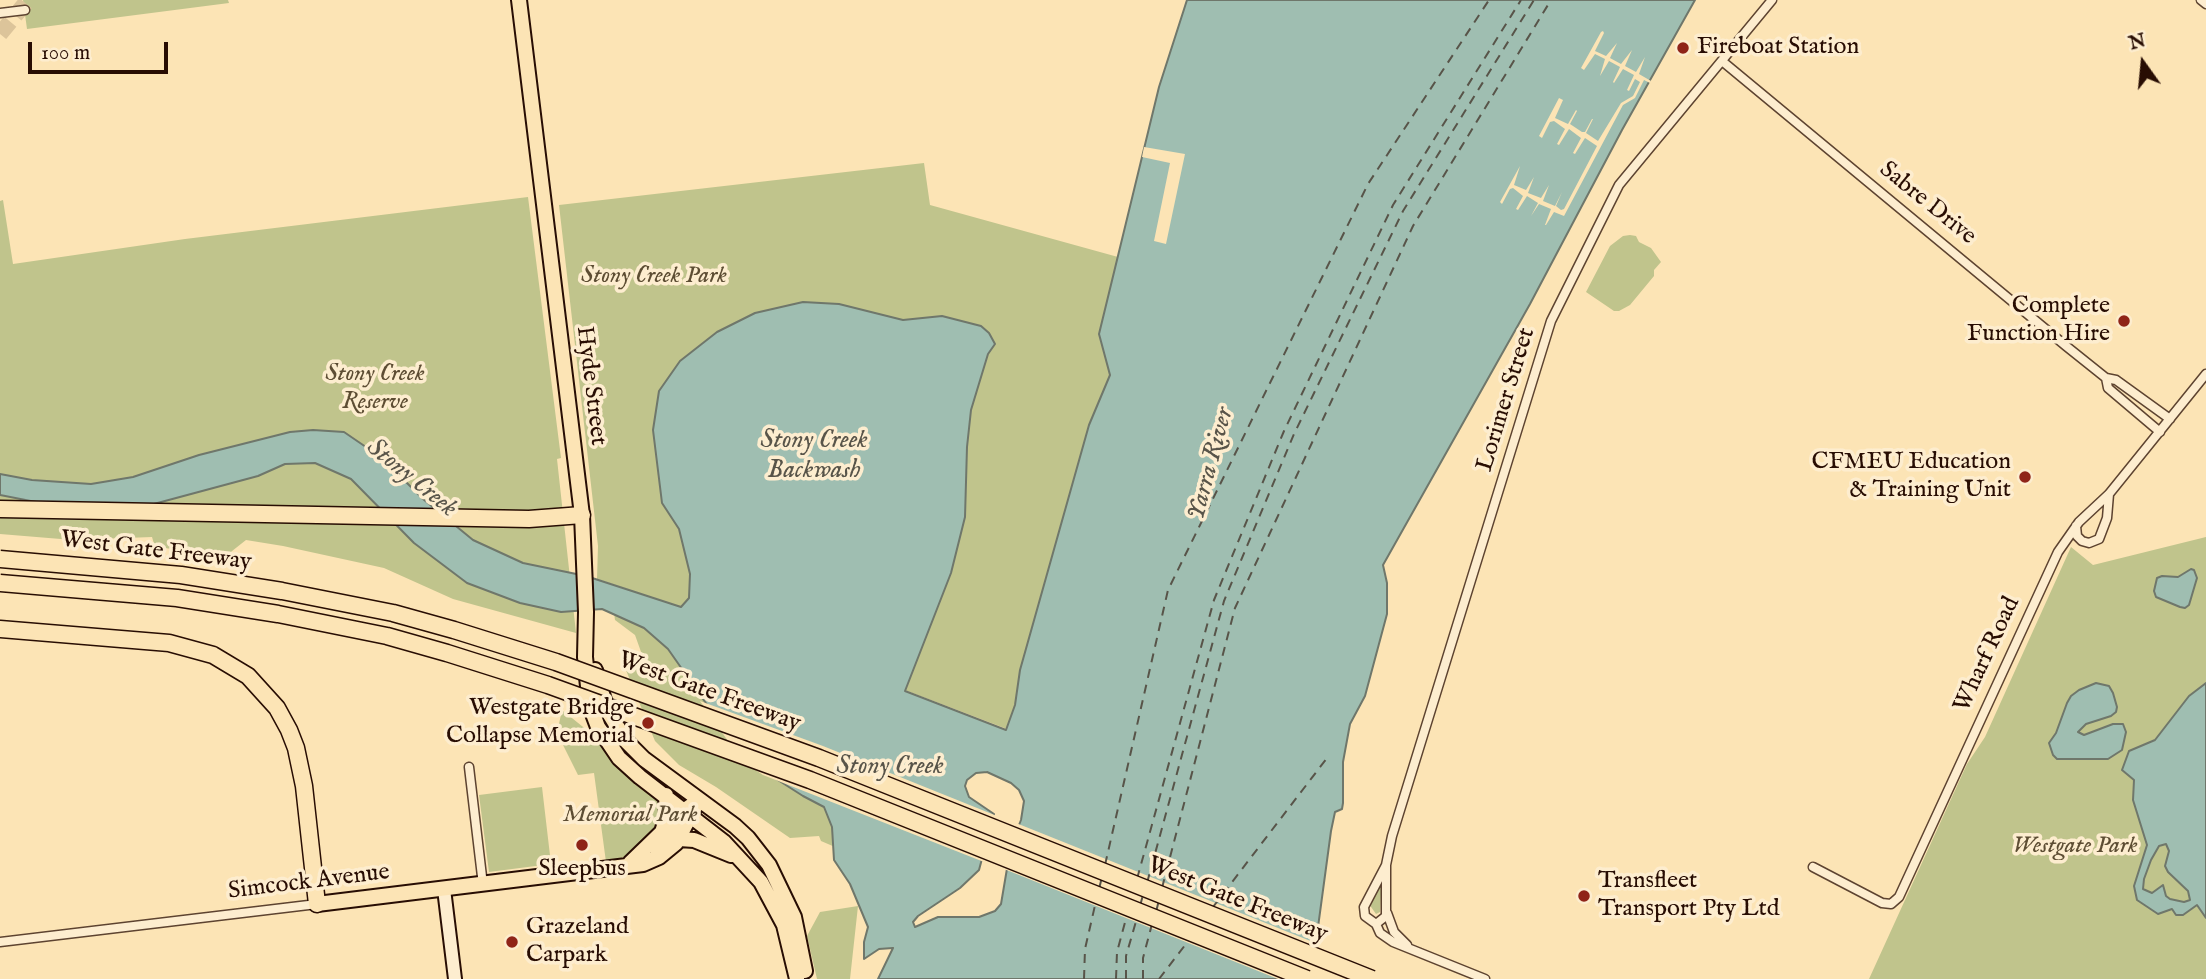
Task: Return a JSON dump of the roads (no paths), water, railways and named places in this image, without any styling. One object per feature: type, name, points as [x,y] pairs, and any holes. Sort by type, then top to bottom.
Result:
[{"type":"highway","points":[[0,509],[529,519],[582,515]]},
{"type":"highway","name":"West Gate Freeway","points":[[0,559],[181,575],[282,591],[393,613],[454,629],[556,662],[819,758],[1372,979]]},
{"type":"highway","name":"West Gate Freeway","points":[[0,583],[190,600],[360,631],[447,653],[548,685],[810,780],[1307,979]]},
{"type":"highway","points":[[0,629],[169,643],[213,655],[248,676],[277,708],[294,742],[304,786],[317,904]]},
{"type":"main road","name":"Hyde Street","points":[[519,0],[582,515],[586,618]]},
{"type":"main road","points":[[586,618],[587,687],[590,706],[598,727],[619,758],[733,850],[753,873],[767,892],[784,925],[797,979]]},
{"type":"main road","points":[[586,618],[599,689],[617,729],[644,758],[748,838],[769,865],[794,917],[806,979]]},
{"type":"main road","points":[[626,865],[662,832],[667,811],[666,795]]},
{"type":"main road","points":[[689,813],[698,799]]},
{"type":"main road","name":"Simcock Avenue","points":[[317,904],[483,885],[656,859],[680,839],[689,813]]},
{"type":"main road","name":"Simcock Avenue","points":[[626,865],[664,841],[689,813]]},
{"type":"main road","points":[[680,839],[690,839],[720,849],[753,873]]},
{"type":"street","name":"Lorimer Street","points":[[1387,913],[1386,865],[1416,756],[1552,321],[1616,190],[1772,0]]},
{"type":"street","points":[[2201,0],[2206,4]]},
{"type":"street","points":[[0,13],[24,10]]},
{"type":"street","name":"Sabre Drive","points":[[1722,61],[2106,377],[2116,380],[2170,419]]},
{"type":"street","name":"Wharf Road","points":[[1813,867],[1882,903],[1891,904],[1899,897],[2058,552],[2076,526],[2109,494],[2206,374]]},
{"type":"street","name":"Sabre Drive","points":[[2106,377],[2108,388],[2160,432]]},
{"type":"street","points":[[2076,526],[2077,536],[2082,541],[2092,543],[2099,539],[2107,518],[2109,494]]},
{"type":"street","points":[[469,767],[483,885]]},
{"type":"street","name":"Lorimer Street","points":[[1376,924],[1367,919],[1364,907],[1386,865]]},
{"type":"street","points":[[444,889],[455,979]]},
{"type":"street","name":"Simcock Avenue","points":[[0,942],[317,904]]},
{"type":"street","points":[[1387,913],[1383,921],[1376,924],[1380,933],[1390,941],[1485,979]]},
{"type":"street","points":[[1387,913],[1396,935],[1413,949]]},
{"type":"water","points":[[1187,0],[1695,0],[1622,130],[1530,304],[1383,565],[1387,583],[1387,614],[1365,696],[1350,724],[1343,762],[1343,803],[1342,809],[1335,812],[1331,831],[1311,979],[878,979],[893,948],[879,949],[864,959],[864,942],[868,927],[850,884],[834,860],[832,827],[824,807],[745,759],[668,649],[644,628],[602,609],[561,612],[520,603],[467,583],[414,543],[351,479],[315,463],[285,464],[258,476],[124,512],[97,514],[0,495],[0,474],[32,480],[91,484],[133,477],[199,455],[290,432],[344,432],[382,458],[423,499],[473,540],[523,563],[586,576],[681,607],[689,598],[690,574],[679,529],[662,503],[653,430],[659,391],[680,361],[717,332],[755,313],[803,302],[839,304],[903,320],[942,316],[981,326],[995,344],[988,354],[971,410],[965,517],[951,573],[905,691],[1006,730],[1015,705],[1020,670],[1089,425],[1110,375],[1099,334],[1159,87]],"holes":[[[987,772],[1011,783],[1019,790],[1024,801],[1021,820],[1011,845],[1001,904],[995,911],[979,917],[938,917],[915,927],[913,922],[918,916],[960,888],[979,870],[994,814],[969,797],[965,786],[967,780],[976,773]]]},
{"type":"water","points":[[2191,569],[2197,578],[2189,605],[2180,607],[2156,597],[2154,591],[2157,578],[2178,577]]},
{"type":"water","points":[[2096,683],[2109,686],[2117,707],[2116,712],[2086,724],[2078,732],[2084,735],[2113,724],[2123,724],[2126,732],[2122,750],[2108,759],[2057,759],[2049,743],[2056,733],[2067,703],[2079,690]]},
{"type":"water","points":[[2206,683],[2206,918],[2197,905],[2183,915],[2176,915],[2172,909],[2158,914],[2137,900],[2134,886],[2147,845],[2133,800],[2134,780],[2122,770],[2129,751],[2155,740],[2189,696]],"holes":[[[2166,844],[2169,851],[2165,866],[2188,891],[2190,900],[2184,902],[2170,899],[2166,896],[2163,885],[2152,893],[2143,889],[2151,860],[2159,846]]]},
{"type":"tunnel","points":[[0,34],[28,0]]},
{"type":"place","name":"Fireboat Station","points":[[1683,48]]},
{"type":"place","name":"Complete Function Hire","points":[[2124,321]]},
{"type":"place","name":"CFMEU Education & Training Unit","points":[[2025,477]]},
{"type":"place","name":"Westgate Bridge Collapse Memorial","points":[[648,723]]},
{"type":"place","name":"Sleepbus","points":[[582,845]]},
{"type":"place","name":"Transfleet Transport Pty Ltd","points":[[1584,896]]},
{"type":"place","name":"Grazeland Carpark","points":[[512,942]]},
{"type":"park label","name":"Stony Creek Park","points":[[654,277]]},
{"type":"park label","name":"Stony Creek Reserve","points":[[375,389]]},
{"type":"park label","name":"Memorial Park","points":[[630,816]]},
{"type":"park label","name":"Westgate Park","points":[[2075,847]]},
{"type":"water label","name":"Stony Creek Backwash","points":[[814,457]]},
{"type":"water label","name":"Yarra River","points":[[1212,464]]},
{"type":"water label","name":"Stony Creek","points":[[411,479]]},
{"type":"water label","name":"Stony Creek","points":[[890,768]]}]
